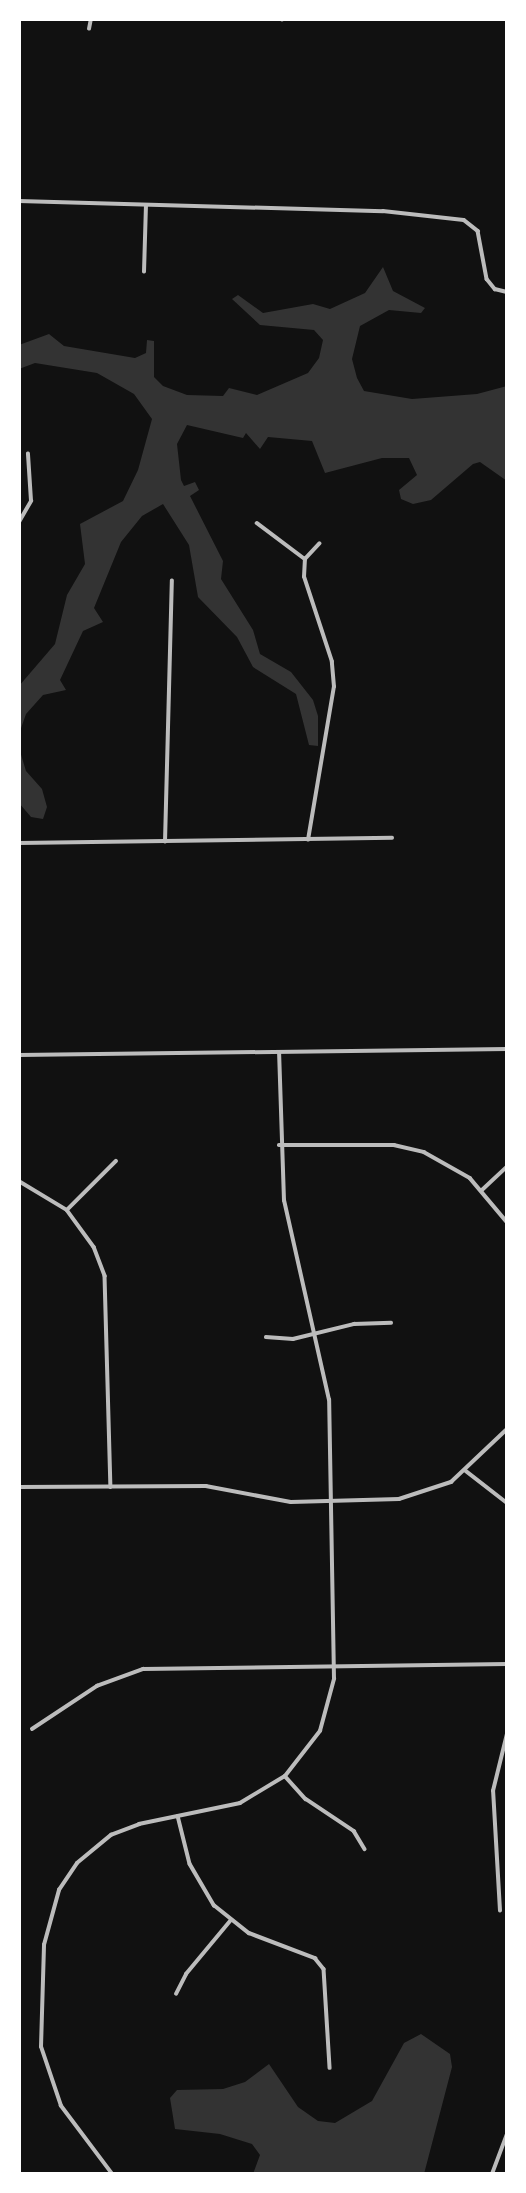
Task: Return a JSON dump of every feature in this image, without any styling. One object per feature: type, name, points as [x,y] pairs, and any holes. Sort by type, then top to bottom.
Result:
[{"type":"street","points":[[89,29],[91,19]]},
{"type":"street","points":[[19,201],[383,211],[464,219],[478,231],[487,279],[495,289],[507,292]]},
{"type":"street","points":[[144,272],[146,206]]},
{"type":"street","points":[[19,522],[31,501],[28,454]]},
{"type":"street","points":[[257,523],[305,559]]},
{"type":"street","points":[[308,840],[334,674],[304,577],[305,559],[319,544]]},
{"type":"street","points":[[165,842],[172,581]]},
{"type":"street","points":[[19,843],[392,838]]},
{"type":"street","points":[[19,1055],[507,1049]]},
{"type":"street","points":[[112,2174],[70,2120],[46,2068],[39,2000],[47,1926],[59,1890],[88,1852],[124,1829],[240,1803],[285,1776],[320,1731],[331,1699],[334,1665],[329,1400],[284,1201],[279,1145],[279,1052]]},
{"type":"street","points":[[279,1145],[407,1147],[456,1167],[482,1190],[507,1222]]},
{"type":"street","points":[[67,1210],[116,1161]]},
{"type":"street","points":[[482,1190],[507,1167]]},
{"type":"street","points":[[19,1181],[67,1210],[94,1247],[107,1289],[111,1487]]},
{"type":"street","points":[[266,1337],[316,1335],[354,1324],[391,1322]]},
{"type":"street","points":[[19,1488],[206,1486],[274,1500],[332,1501],[415,1497],[442,1488],[466,1471],[507,1429]]},
{"type":"street","points":[[466,1471],[506,1502]]},
{"type":"street","points":[[32,1729],[97,1686],[143,1669],[507,1664]]},
{"type":"street","points":[[500,1911],[493,1791],[507,1734]]},
{"type":"street","points":[[285,1776],[306,1799],[354,1831],[365,1849]]},
{"type":"street","points":[[178,1816],[198,1881],[231,1920],[267,1942],[320,1963],[326,1976],[330,2068]]},
{"type":"street","points":[[176,1994],[186,1974],[231,1920]]},
{"type":"street","points":[[492,2174],[507,2134]]},
{"type":"shaded area","points":[[383,267],[393,291],[425,308],[421,313],[389,310],[360,326],[352,359],[364,391],[412,399],[477,394],[507,386],[507,481],[480,462],[473,464],[431,500],[413,504],[401,499],[399,490],[417,475],[409,458],[382,458],[325,473],[312,441],[268,437],[260,449],[246,433],[243,438],[187,425],[177,444],[181,480],[184,486],[195,482],[199,490],[190,496],[223,561],[221,579],[253,630],[260,654],[291,672],[313,700],[318,716],[318,746],[309,745],[296,694],[253,667],[237,637],[198,597],[189,545],[163,504],[142,516],[121,542],[94,608],[103,622],[83,631],[60,680],[66,690],[43,695],[26,714],[19,734],[19,686],[55,644],[67,595],[85,564],[80,524],[123,501],[138,470],[152,419],[134,394],[97,373],[35,363],[19,369],[19,345],[49,334],[64,346],[135,358],[146,353],[147,340],[154,341],[154,377],[163,386],[187,395],[223,396],[229,388],[257,395],[308,373],[319,358],[323,340],[314,330],[260,325],[232,299],[238,295],[263,313],[313,304],[330,309],[365,293]]},
{"type":"shaded area","points":[[19,748],[26,771],[42,789],[47,807],[43,819],[31,817],[19,803]]},
{"type":"shaded area","points":[[421,2034],[450,2054],[452,2067],[424,2174],[253,2174],[260,2155],[252,2144],[220,2134],[175,2129],[170,2098],[177,2090],[223,2089],[245,2082],[269,2064],[298,2107],[318,2121],[335,2123],[372,2101],[404,2043]]}]
